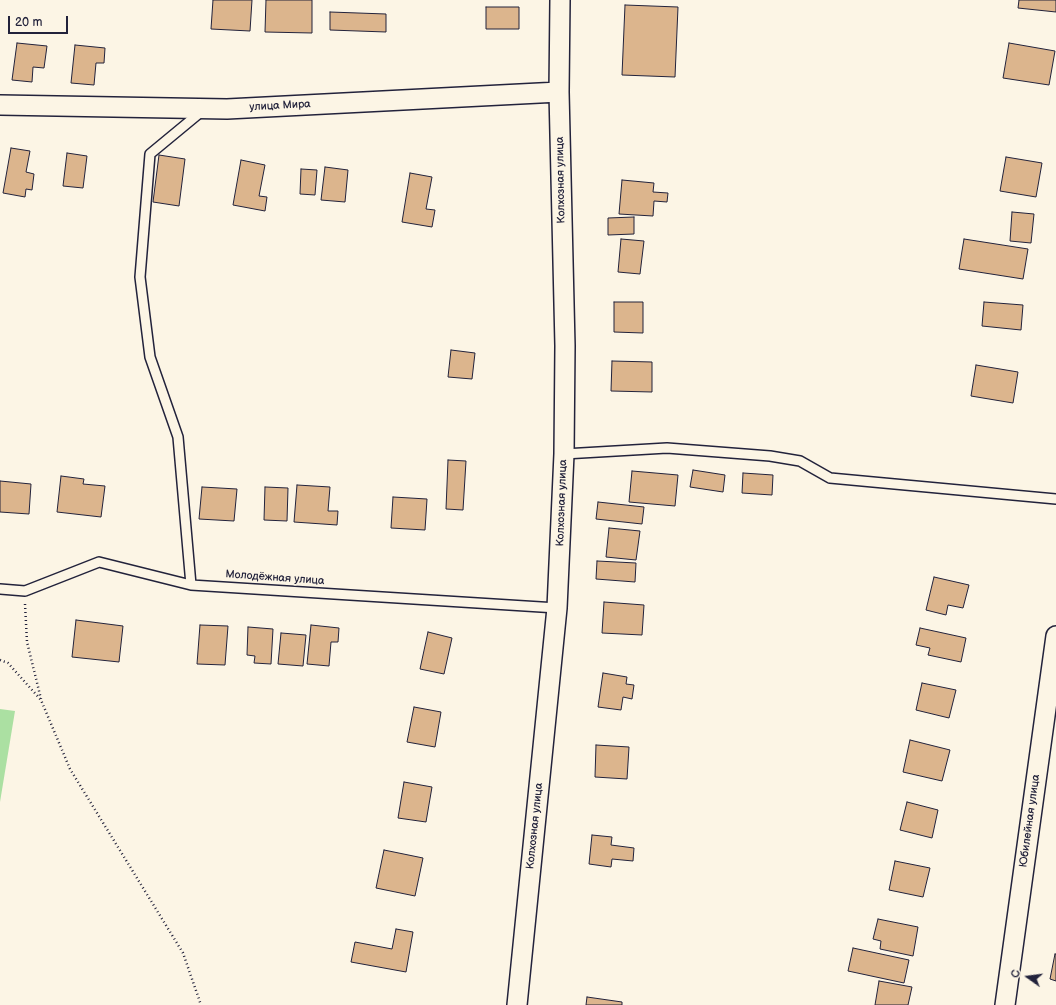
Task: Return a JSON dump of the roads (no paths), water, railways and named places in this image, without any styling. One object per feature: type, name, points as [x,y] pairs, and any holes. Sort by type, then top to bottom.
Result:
[{"type":"street","name":"Колхозная улица","points":[[517,1005],[557,608],[564,454],[565,346],[559,92],[560,0]]},
{"type":"street","name":"улица Мира","points":[[0,105],[227,109],[559,92]]},
{"type":"street","name":"Юбилейная улица","points":[[1005,1005],[1056,636]]},
{"type":"lane","points":[[191,585],[178,437],[150,357],[140,277],[150,154],[205,108]]},
{"type":"lane","points":[[564,454],[667,448],[770,456],[800,461],[830,478],[1056,499]]},
{"type":"lane","name":"Молодёжная улица","points":[[0,589],[25,591],[99,562],[191,585],[557,608]]}]
